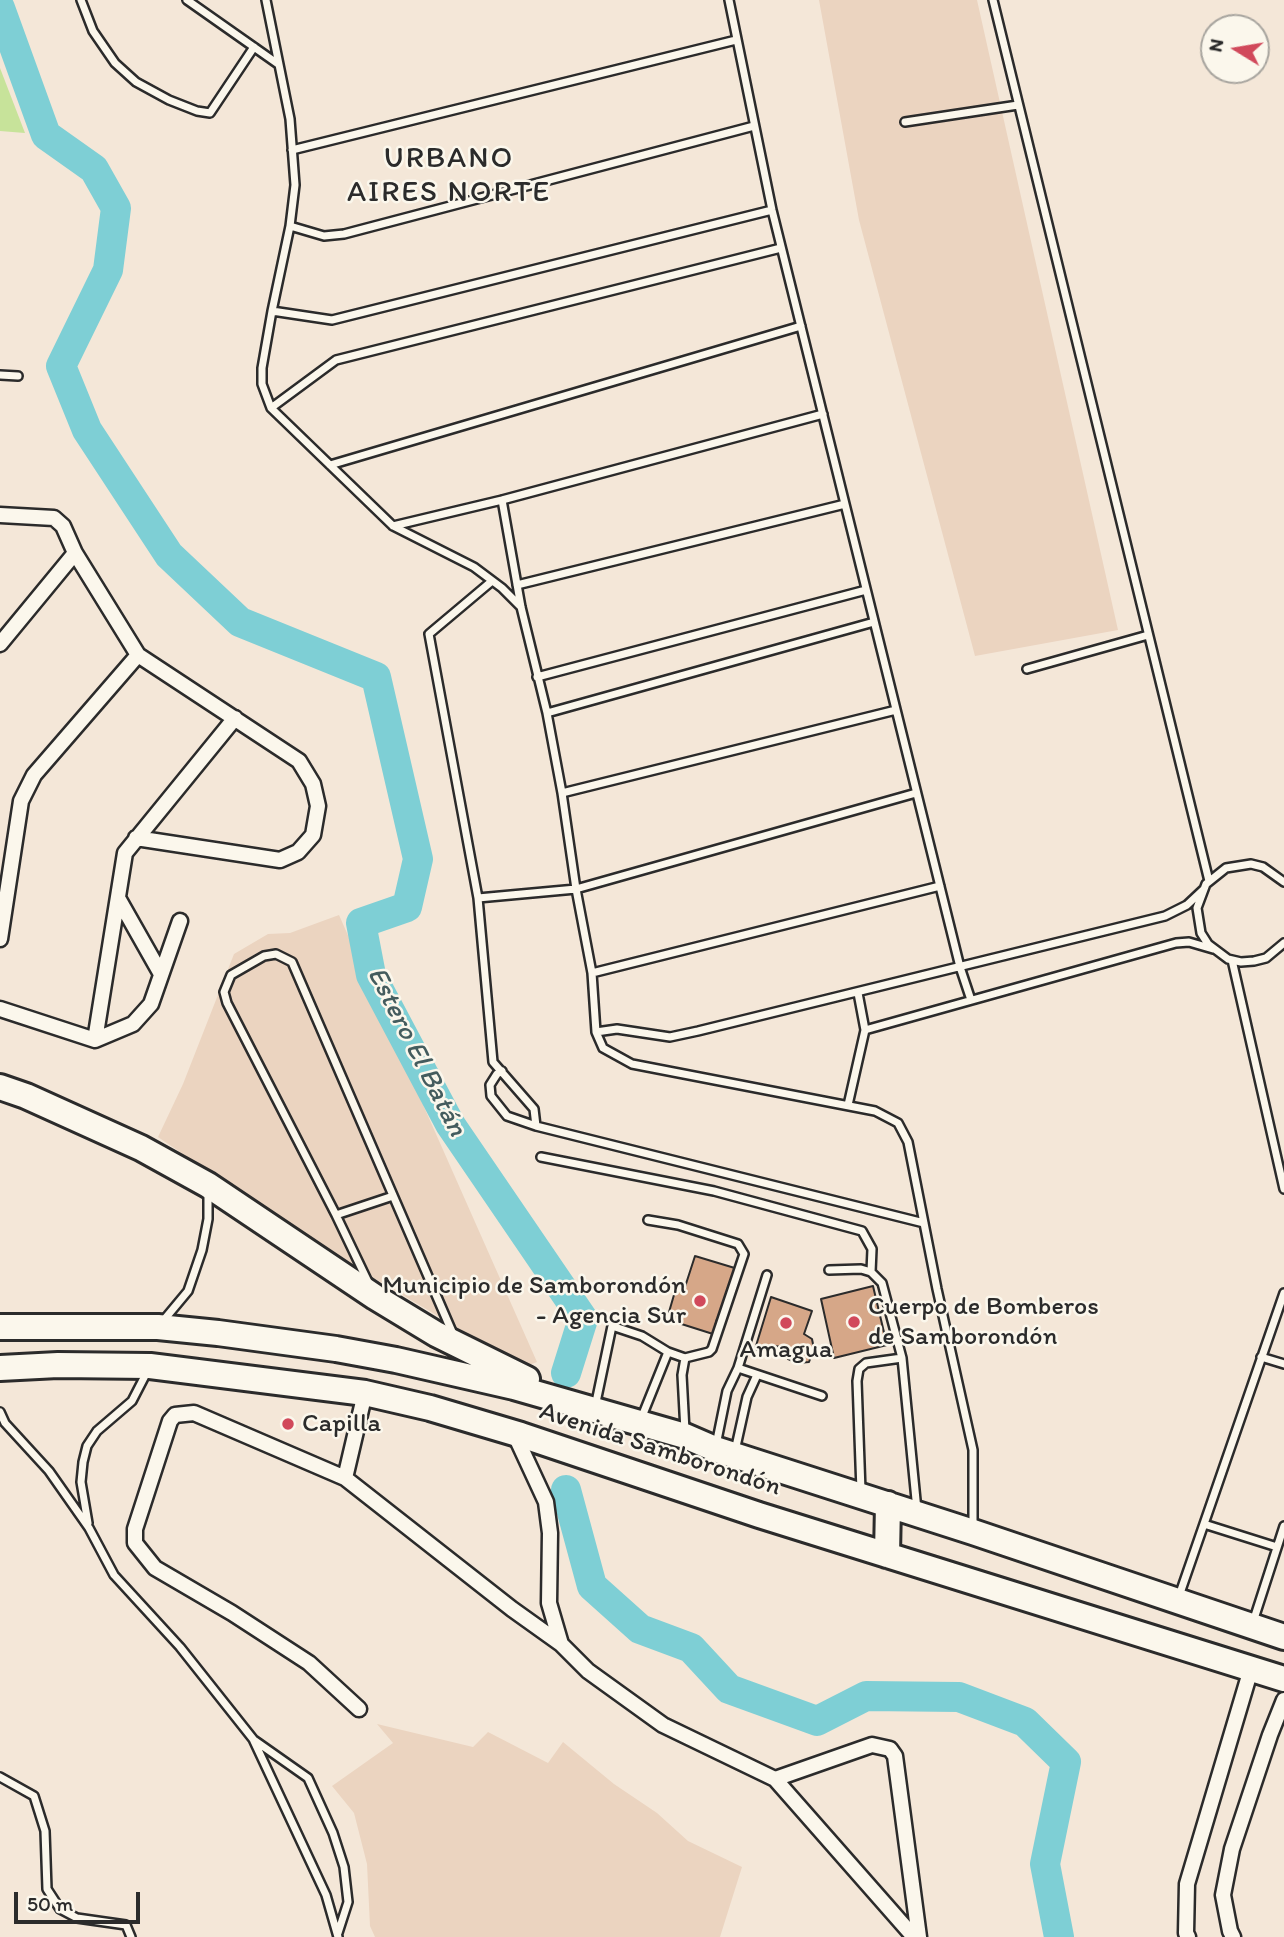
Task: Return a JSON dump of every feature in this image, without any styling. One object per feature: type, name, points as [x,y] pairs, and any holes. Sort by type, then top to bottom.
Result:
[{"type":"highway","points":[[0,1087],[141,1148],[208,1185],[375,1297],[459,1347],[594,1410]]},
{"type":"highway","name":"Avenida Samborondón","points":[[0,1326],[158,1327],[336,1349],[514,1387],[685,1436],[724,1452],[861,1495],[1284,1637]]},
{"type":"highway","name":"Avenida Samborondón","points":[[0,1368],[150,1366],[365,1393],[430,1408],[514,1433],[759,1515],[1284,1679]]},
{"type":"highway","points":[[887,1555],[888,1504]]},
{"type":"street","points":[[0,515],[54,519],[63,526],[75,553],[138,654],[299,761],[313,784],[318,806],[313,835],[298,852],[280,860],[136,838]]},
{"type":"street","points":[[0,645],[75,553]]},
{"type":"street","points":[[0,939],[21,801],[34,775],[138,654]]},
{"type":"street","points":[[95,1040],[125,853],[235,718]]},
{"type":"street","points":[[118,898],[161,974]]},
{"type":"street","points":[[0,1009],[95,1040],[133,1024],[151,1004],[180,921]]},
{"type":"street","points":[[345,1478],[365,1393]]},
{"type":"street","points":[[359,1709],[309,1663],[232,1613],[155,1568],[135,1544],[135,1529],[170,1421],[175,1415],[194,1413],[345,1478],[512,1609],[561,1644],[588,1671],[663,1725],[775,1779],[917,1937]]},
{"type":"street","points":[[514,1433],[545,1502],[550,1532],[550,1603],[561,1644]]},
{"type":"street","points":[[1188,1937],[1187,1884],[1251,1669]]},
{"type":"street","points":[[1234,1937],[1230,1931],[1223,1895],[1232,1849],[1284,1700]]},
{"type":"street","points":[[775,1779],[872,1745],[890,1749],[895,1756],[917,1937]]},
{"type":"lane","points":[[81,0],[93,31],[115,63],[136,82],[197,111],[210,113],[254,47]]},
{"type":"lane","points":[[187,0],[279,64]]},
{"type":"lane","points":[[266,0],[290,119],[295,185],[290,226],[262,368],[262,384],[271,408],[393,526],[474,567],[521,607]]},
{"type":"lane","points":[[729,0],[781,248],[916,793],[960,967],[971,1000]]},
{"type":"lane","points":[[993,0],[1209,881]]},
{"type":"lane","points":[[292,150],[736,40]]},
{"type":"lane","points":[[905,122],[1018,105]]},
{"type":"lane","points":[[290,226],[324,236],[344,234],[754,125]]},
{"type":"lane","points":[[272,311],[332,320],[772,210]]},
{"type":"lane","points":[[271,408],[336,360],[781,248]]},
{"type":"lane","points":[[330,465],[801,326]]},
{"type":"lane","points":[[0,375],[18,376]]},
{"type":"lane","points":[[393,526],[502,500],[823,414]]},
{"type":"lane","points":[[502,500],[521,607],[547,713],[562,793],[592,973],[596,1032],[604,1048],[632,1064],[848,1105],[875,1111],[898,1123],[908,1142],[972,1450],[973,1532]]},
{"type":"lane","points":[[517,584],[845,504]]},
{"type":"lane","points":[[492,581],[429,634],[478,898],[493,1062],[534,1109],[536,1126]]},
{"type":"lane","points":[[537,677],[866,590]]},
{"type":"lane","points":[[547,713],[874,622]]},
{"type":"lane","points":[[1027,669],[1148,635]]},
{"type":"lane","points":[[562,793],[896,710]]},
{"type":"lane","points":[[478,898],[576,889],[916,793]]},
{"type":"lane","points":[[596,1032],[617,1029],[670,1037],[1165,916],[1187,905],[1209,881],[1226,868],[1251,864],[1274,873],[1284,882]]},
{"type":"lane","points":[[592,973],[940,886]]},
{"type":"lane","points":[[1203,890],[1197,908],[1198,921],[1201,933],[1213,949]]},
{"type":"lane","points":[[865,1030],[1176,943],[1189,942],[1213,949],[1232,960],[1254,961],[1266,958],[1284,943]]},
{"type":"lane","points":[[375,1297],[227,1003],[224,992],[230,975],[264,956],[276,954],[292,962],[459,1347]]},
{"type":"lane","points":[[1232,960],[1284,1189]]},
{"type":"lane","points":[[848,1105],[865,1030],[858,993]]},
{"type":"lane","points":[[502,1071],[490,1085],[491,1096],[507,1116],[536,1126],[924,1223]]},
{"type":"lane","points":[[541,1157],[714,1191],[862,1231],[872,1249],[871,1272]]},
{"type":"lane","points":[[158,1327],[188,1291],[206,1230],[208,1185]]},
{"type":"lane","points":[[336,1215],[393,1196]]},
{"type":"lane","points":[[594,1410],[612,1326],[642,1336],[668,1352],[685,1358],[712,1349],[744,1254],[738,1244],[678,1225],[648,1220]]},
{"type":"lane","points":[[829,1270],[861,1269],[871,1272],[882,1283],[902,1358],[917,1514]]},
{"type":"lane","points":[[724,1452],[727,1391],[738,1368],[766,1275]]},
{"type":"lane","points":[[1177,1602],[1284,1293]]},
{"type":"lane","points":[[639,1423],[668,1352]]},
{"type":"lane","points":[[1261,1357],[1284,1364]]},
{"type":"lane","points":[[685,1358],[682,1375],[685,1436]]},
{"type":"lane","points":[[861,1495],[857,1381],[859,1369],[866,1363],[902,1358]]},
{"type":"lane","points":[[89,1528],[81,1482],[88,1446],[97,1431],[132,1401],[150,1366]]},
{"type":"lane","points":[[738,1368],[822,1396]]},
{"type":"lane","points":[[724,1452],[757,1375]]},
{"type":"lane","points":[[0,1412],[5,1423],[49,1472],[89,1528],[114,1575],[180,1647],[253,1739],[326,1895],[337,1935]]},
{"type":"lane","points":[[1203,1524],[1277,1547]]},
{"type":"lane","points":[[1252,1626],[1284,1526]]},
{"type":"lane","points":[[253,1739],[308,1778],[333,1833],[344,1867],[348,1902],[337,1935]]},
{"type":"lane","points":[[0,1777],[34,1796],[45,1831],[47,1889],[60,1909],[78,1918],[126,1925],[131,1937]]},
{"type":"shaded area","points":[[819,0],[977,0],[1118,630],[975,656],[859,220]]},
{"type":"shaded area","points":[[339,915],[537,1362],[524,1367],[301,1235],[158,1137],[183,1084],[234,954],[268,934],[290,933]]},
{"type":"shaded area","points":[[377,1724],[473,1747],[488,1732],[548,1763],[563,1742],[614,1784],[657,1813],[688,1841],[742,1867],[720,1937],[375,1937],[370,1926],[367,1864],[354,1813],[332,1786],[393,1743]]},
{"type":"green space","points":[[0,68],[25,133],[0,131]]},
{"type":"building","name":"Municipio de Samborondón - Agencia Sur","points":[[695,1256],[738,1269],[722,1321],[717,1319],[713,1334],[672,1321],[675,1314],[669,1312],[676,1288],[684,1290]]},
{"type":"building","name":"Cuerpo de Bomberos de Samborondón","points":[[873,1286],[887,1345],[834,1358],[821,1299]]},
{"type":"building","name":"Amagua","points":[[771,1297],[812,1311],[804,1334],[812,1339],[814,1349],[809,1362],[798,1363],[788,1359],[783,1347],[774,1346],[773,1355],[755,1349]]},
{"type":"waterway","name":"Estero El Batán","points":[[0,8],[46,135],[94,169],[116,208],[108,270],[61,366],[87,430],[169,555],[240,622],[376,677],[418,859],[407,907],[361,923],[371,975],[450,1124],[583,1319],[566,1373]]},
{"type":"waterway","name":"Estero El Batán","points":[[566,1490],[592,1586],[640,1629],[691,1648],[729,1689],[817,1721],[866,1696],[959,1697],[1025,1722],[1066,1762],[1045,1864],[1059,1937]]},
{"type":"place","name":"Municipio de Samborondón - Agencia Sur","points":[[700,1301]]},
{"type":"place","name":"Cuerpo de Bomberos de Samborondón","points":[[854,1322]]},
{"type":"place","name":"Amagua","points":[[786,1323]]},
{"type":"place","name":"Capilla","points":[[288,1424]]},
{"type":"district","name":"URBANO AIRES NORTE","points":[[449,176]]}]
